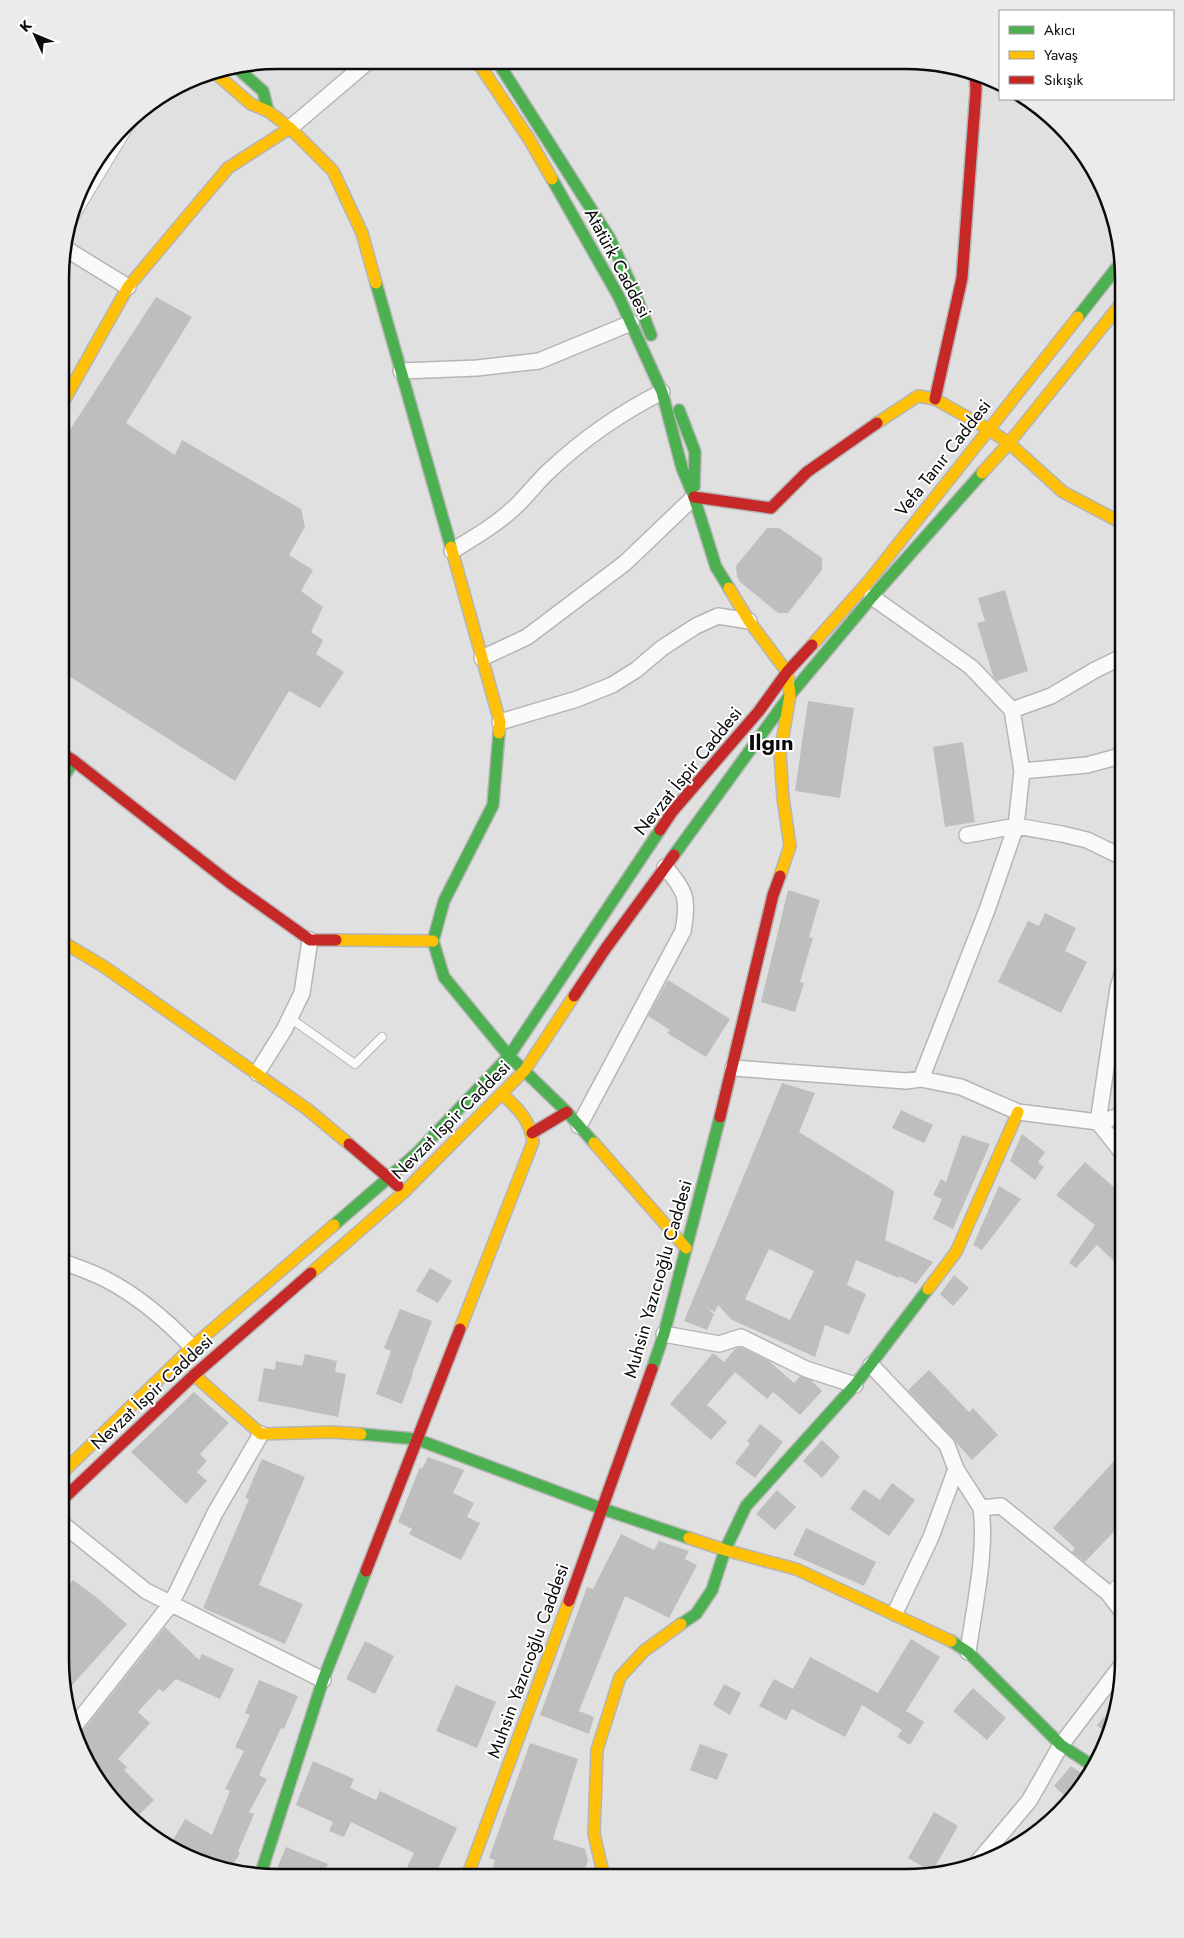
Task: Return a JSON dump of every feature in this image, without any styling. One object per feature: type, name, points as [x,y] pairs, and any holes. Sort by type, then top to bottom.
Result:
[{"type":"street","points":[[69,392],[128,287],[228,168],[290,128],[359,69]]},
{"type":"street","name":"Atatürk Caddesi","points":[[482,69],[529,139],[600,260],[662,392],[682,468],[694,497],[716,567],[749,621],[787,672]]},
{"type":"street","name":"Atatürk Caddesi","points":[[502,69],[609,237],[634,291],[654,345]]},
{"type":"street","points":[[242,72],[263,91],[268,110]]},
{"type":"street","points":[[221,77],[251,104],[268,110],[290,128],[333,171],[362,233],[500,722],[493,805],[444,901],[433,941],[444,978],[509,1056],[567,1112],[686,1248]]},
{"type":"street","points":[[935,399],[962,278],[975,81]]},
{"type":"street","points":[[71,252],[128,287]]},
{"type":"street","name":"Vefa Tanır Caddesi","points":[[787,672],[868,582],[1115,270]]},
{"type":"street","name":"Vefa Tanır Caddesi","points":[[790,695],[872,597],[1009,443],[1115,311]]},
{"type":"street","points":[[401,371],[477,368],[539,361],[631,323]]},
{"type":"street","name":"Atatürk Caddesi","points":[[661,363],[695,452],[694,497]]},
{"type":"street","points":[[452,551],[491,526],[515,507],[568,454],[617,418],[662,392]]},
{"type":"street","points":[[482,658],[527,637],[625,563],[694,497],[771,508],[808,472],[895,410],[918,396],[935,399],[988,429],[1009,443],[1063,492],[1115,519]]},
{"type":"street","points":[[872,597],[971,667],[1012,710],[1022,771],[1016,826],[987,910],[921,1079]]},
{"type":"street","points":[[500,722],[577,699],[612,685],[636,670],[662,648],[696,626],[718,616],[749,621]]},
{"type":"street","points":[[1012,710],[1051,696],[1115,660]]},
{"type":"street","name":"Muhsin Yazıcıoğlu Caddesi","points":[[470,1869],[603,1510],[664,1334],[733,1068],[773,895],[790,846],[783,798],[780,754],[790,695],[787,672]]},
{"type":"street","name":"Nevzat İspir Caddesi","points":[[69,1466],[192,1347],[417,1153],[509,1056],[672,812],[759,711],[787,672]]},
{"type":"street","name":"Nevzat İspir Caddesi","points":[[69,1493],[194,1375],[404,1192],[525,1070],[606,948],[790,695]]},
{"type":"street","points":[[1022,771],[1087,765],[1115,758]]},
{"type":"street","points":[[69,759],[230,883],[310,940],[433,941]]},
{"type":"street","points":[[69,769],[74,762]]},
{"type":"street","points":[[967,835],[1016,826],[1087,840],[1115,854]]},
{"type":"street","points":[[579,1126],[683,931],[688,908],[681,885],[665,867]]},
{"type":"street","points":[[257,1074],[290,1018],[302,993],[310,940]]},
{"type":"street","points":[[69,946],[104,966],[307,1109],[404,1192]]},
{"type":"street","points":[[1115,1008],[1098,1122],[1115,1144]]},
{"type":"street","points":[[733,1068],[906,1080],[921,1079],[961,1088],[1018,1112],[1098,1122],[1115,1117]]},
{"type":"street","points":[[262,1869],[323,1680],[533,1142],[530,1124],[523,1113],[502,1094]]},
{"type":"street","points":[[532,1133],[567,1112]]},
{"type":"street","points":[[602,1869],[594,1834],[597,1750],[620,1678],[644,1651],[696,1614],[712,1590],[725,1550],[746,1506],[855,1385],[956,1252],[1018,1112]]},
{"type":"street","points":[[69,1265],[107,1280],[140,1300],[192,1347]]},
{"type":"street","points":[[664,1334],[720,1344],[741,1337],[806,1369],[855,1385]]},
{"type":"street","points":[[871,1365],[947,1445],[956,1469],[981,1508],[983,1522],[982,1549],[968,1652]]},
{"type":"street","points":[[194,1375],[261,1434],[332,1432],[416,1439],[603,1510],[725,1550],[796,1568],[946,1637],[968,1652],[1061,1745],[1088,1763]]},
{"type":"street","points":[[79,1722],[171,1604],[215,1513],[261,1434]]},
{"type":"street","points":[[895,1613],[931,1537],[956,1469]]},
{"type":"street","points":[[981,1508],[1001,1506],[1108,1593],[1115,1602]]},
{"type":"street","points":[[69,1529],[146,1591],[323,1680]]},
{"type":"street","points":[[985,1853],[1029,1801],[1061,1745],[1115,1674]]},
{"type":"lane","points":[[83,203],[122,139]]},
{"type":"lane","points":[[290,1018],[355,1064],[382,1037]]},
{"type":"lane","points":[[1108,1593],[1115,1585]]},
{"type":"building","points":[[156,297],[192,317],[126,423],[175,455],[182,440],[301,509],[305,527],[289,555],[313,570],[301,591],[323,607],[311,632],[323,640],[316,654],[344,672],[320,708],[289,691],[235,781],[69,676],[69,431]]},
{"type":"building","points":[[767,528],[779,528],[822,558],[822,570],[788,613],[778,613],[740,582],[737,577],[736,566]]},
{"type":"building","points":[[1005,590],[1028,671],[997,681],[993,676],[977,623],[985,621],[978,598]]},
{"type":"building","points":[[808,701],[854,708],[840,798],[795,791]]},
{"type":"building","points":[[963,742],[975,822],[945,827],[933,747]]},
{"type":"building","points":[[788,890],[820,900],[809,937],[813,938],[800,982],[804,983],[795,1012],[761,1002]]},
{"type":"building","points":[[1045,913],[1076,928],[1065,951],[1087,962],[1061,1013],[998,982],[1028,921],[1039,926]]},
{"type":"building","points":[[668,980],[730,1019],[706,1057],[667,1033],[670,1030],[648,1016]]},
{"type":"building","points":[[782,1083],[815,1093],[799,1132],[894,1191],[885,1240],[933,1262],[916,1284],[856,1260],[847,1285],[866,1294],[849,1335],[825,1325],[815,1357],[732,1320],[718,1305],[715,1312],[707,1308],[714,1314],[707,1330],[684,1321]],"holes":[[[769,1249],[814,1271],[790,1320],[745,1299]]]},
{"type":"building","points":[[901,1110],[933,1125],[924,1143],[892,1128]]},
{"type":"building","points":[[1022,1134],[1045,1152],[1038,1162],[1044,1167],[1035,1180],[1010,1161]]},
{"type":"building","points":[[962,1135],[990,1144],[953,1229],[933,1219],[942,1199],[933,1195],[941,1179],[946,1182]]},
{"type":"building","points":[[1085,1162],[1115,1188],[1115,1262],[1097,1245],[1076,1268],[1069,1263],[1095,1225],[1056,1195]]},
{"type":"building","points":[[999,1186],[1021,1199],[982,1250],[973,1245]]},
{"type":"building","points":[[430,1268],[452,1281],[438,1303],[416,1291]]},
{"type":"building","points":[[954,1275],[969,1288],[953,1306],[940,1294]]},
{"type":"building","points":[[400,1309],[432,1321],[402,1404],[376,1394],[391,1351],[384,1348]]},
{"type":"building","points":[[740,1347],[769,1361],[794,1383],[800,1376],[811,1380],[822,1391],[800,1415],[773,1392],[767,1399],[735,1372],[707,1405],[727,1422],[711,1440],[670,1404],[713,1353],[724,1362],[735,1349]]},
{"type":"building","points":[[305,1354],[337,1361],[335,1372],[346,1374],[338,1417],[258,1401],[264,1368],[275,1370],[276,1361],[302,1366]]},
{"type":"building","points":[[929,1370],[969,1412],[973,1408],[998,1435],[972,1460],[908,1390]]},
{"type":"building","points":[[194,1392],[229,1423],[200,1454],[207,1461],[197,1472],[207,1481],[186,1504],[131,1452]]},
{"type":"building","points":[[760,1424],[783,1442],[755,1478],[735,1463],[750,1444],[747,1441]]},
{"type":"building","points":[[822,1440],[840,1457],[822,1478],[803,1461]]},
{"type":"building","points":[[428,1457],[464,1470],[453,1493],[474,1503],[467,1517],[480,1523],[461,1560],[409,1534],[412,1529],[398,1522],[420,1467],[422,1469]]},
{"type":"building","points":[[262,1459],[305,1477],[259,1585],[303,1604],[285,1644],[203,1608],[249,1499],[245,1498]]},
{"type":"building","points":[[1115,1460],[1115,1530],[1085,1562],[1072,1552],[1075,1548],[1053,1528]]},
{"type":"building","points":[[892,1483],[915,1500],[889,1536],[850,1509],[864,1489],[880,1500]]},
{"type":"building","points":[[777,1490],[796,1507],[775,1530],[756,1514]]},
{"type":"building","points":[[806,1528],[876,1562],[864,1586],[793,1555]]},
{"type":"building","points":[[621,1534],[654,1550],[659,1541],[689,1551],[685,1559],[697,1565],[669,1618],[625,1596],[579,1711],[594,1717],[589,1734],[540,1715],[587,1587],[593,1589]]},
{"type":"building","points":[[73,1580],[127,1624],[71,1687],[69,1674],[69,1586]]},
{"type":"building","points":[[165,1627],[199,1660],[202,1654],[234,1669],[220,1699],[176,1679],[163,1692],[159,1689],[138,1712],[150,1723],[118,1759],[127,1767],[124,1770],[154,1800],[138,1816],[121,1798],[104,1776],[90,1753],[82,1732]]},
{"type":"building","points":[[911,1639],[940,1657],[906,1711],[924,1722],[910,1745],[897,1737],[902,1730],[862,1705],[845,1737],[792,1709],[786,1720],[759,1706],[774,1679],[793,1689],[810,1657],[878,1693]]},
{"type":"building","points":[[365,1641],[394,1656],[375,1694],[346,1679]]},
{"type":"building","points":[[259,1680],[298,1696],[284,1729],[281,1728],[259,1775],[267,1779],[249,1812],[254,1814],[238,1852],[240,1853],[233,1864],[185,1848],[173,1841],[185,1819],[212,1835],[230,1791],[225,1789],[244,1751],[235,1747],[250,1715],[245,1713]]},
{"type":"building","points":[[724,1684],[741,1693],[730,1715],[713,1705]]},
{"type":"building","points":[[456,1685],[496,1702],[477,1748],[436,1731]]},
{"type":"building","points":[[973,1688],[1006,1718],[987,1740],[953,1711]]},
{"type":"building","points":[[1108,1713],[1103,1730],[1097,1725]]},
{"type":"building","points":[[530,1743],[578,1759],[553,1839],[585,1849],[588,1861],[585,1869],[498,1869],[493,1867],[495,1860],[489,1858]]},
{"type":"building","points":[[700,1744],[728,1754],[717,1780],[690,1770]]},
{"type":"building","points":[[313,1761],[354,1779],[350,1788],[376,1800],[380,1791],[457,1828],[438,1869],[406,1869],[414,1853],[351,1822],[344,1837],[329,1831],[333,1822],[296,1805]]},
{"type":"building","points":[[1071,1766],[1082,1773],[1065,1796],[1054,1786]]},
{"type":"building","points":[[934,1812],[958,1826],[935,1867],[925,1868],[908,1858]]},
{"type":"building","points":[[286,1847],[328,1864],[326,1869],[277,1869]]},
{"type":"traffic: fast","points":[[502,69],[609,237],[634,291],[651,335]]},
{"type":"traffic: fast","points":[[242,72],[263,91],[268,111]]},
{"type":"traffic: fast","points":[[552,179],[619,297],[662,392],[682,468],[694,497],[716,567],[729,588]]},
{"type":"traffic: fast","points":[[1078,317],[1115,270]]},
{"type":"traffic: fast","points":[[376,283],[451,547]]},
{"type":"traffic: fast","points":[[679,410],[695,452],[694,487]]},
{"type":"traffic: fast","points":[[674,855],[790,695],[872,597],[982,473]]},
{"type":"traffic: fast","points":[[499,733],[493,805],[444,901],[433,941],[444,977],[509,1056],[567,1112],[594,1143]]},
{"type":"traffic: fast","points":[[69,768],[74,761]]},
{"type":"traffic: fast","points":[[334,1225],[417,1153],[509,1056],[660,830]]},
{"type":"traffic: fast","points":[[652,1369],[664,1334],[720,1117]]},
{"type":"traffic: fast","points":[[681,1624],[696,1614],[712,1590],[725,1550],[746,1506],[855,1385],[928,1289]]},
{"type":"traffic: fast","points":[[361,1434],[416,1439],[603,1509],[689,1538]]},
{"type":"traffic: fast","points":[[262,1869],[323,1680],[366,1571]]},
{"type":"traffic: fast","points":[[951,1641],[968,1652],[1061,1745],[1088,1763]]},
{"type":"traffic: slow","points":[[482,69],[529,139],[552,179]]},
{"type":"traffic: slow","points":[[220,77],[251,104],[268,111],[290,128],[333,171],[362,233],[376,283]]},
{"type":"traffic: slow","points":[[69,392],[128,287],[228,168],[290,128]]},
{"type":"traffic: slow","points":[[982,473],[1009,443],[1115,311]]},
{"type":"traffic: slow","points":[[812,645],[868,582],[1078,317]]},
{"type":"traffic: slow","points":[[877,423],[918,396],[935,399],[1009,443],[1063,492],[1115,519]]},
{"type":"traffic: slow","points":[[451,547],[500,722],[499,733]]},
{"type":"traffic: slow","points":[[729,588],[749,621],[787,672],[790,695],[780,754],[783,798],[790,846],[780,876]]},
{"type":"traffic: slow","points":[[336,940],[433,941]]},
{"type":"traffic: slow","points":[[69,946],[103,966],[307,1109],[349,1144]]},
{"type":"traffic: slow","points":[[311,1273],[404,1192],[525,1070],[574,996]]},
{"type":"traffic: slow","points":[[460,1329],[533,1142],[526,1121],[513,1104],[502,1094]]},
{"type":"traffic: slow","points":[[928,1289],[956,1252],[1018,1112]]},
{"type":"traffic: slow","points":[[594,1143],[686,1248]]},
{"type":"traffic: slow","points":[[69,1466],[192,1347],[334,1225]]},
{"type":"traffic: slow","points":[[194,1375],[261,1434],[332,1432],[361,1434]]},
{"type":"traffic: slow","points":[[689,1538],[725,1550],[796,1569],[951,1641]]},
{"type":"traffic: slow","points":[[470,1869],[569,1601]]},
{"type":"traffic: slow","points":[[602,1869],[594,1834],[597,1750],[620,1677],[644,1651],[681,1624]]},
{"type":"traffic: jam","points":[[935,399],[962,278],[975,81]]},
{"type":"traffic: jam","points":[[694,497],[771,508],[807,472],[877,423]]},
{"type":"traffic: jam","points":[[660,830],[672,812],[759,711],[787,672],[812,645]]},
{"type":"traffic: jam","points":[[69,758],[230,883],[310,940],[336,940]]},
{"type":"traffic: jam","points":[[574,996],[606,948],[674,855]]},
{"type":"traffic: jam","points":[[720,1117],[773,895],[780,876]]},
{"type":"traffic: jam","points":[[532,1133],[567,1112]]},
{"type":"traffic: jam","points":[[349,1144],[398,1186]]},
{"type":"traffic: jam","points":[[69,1493],[194,1375],[311,1273]]},
{"type":"traffic: jam","points":[[366,1571],[460,1329]]},
{"type":"traffic: jam","points":[[569,1601],[652,1369]]},
{"type":"district","name":"Ilgın","points":[[771,742]]}]
